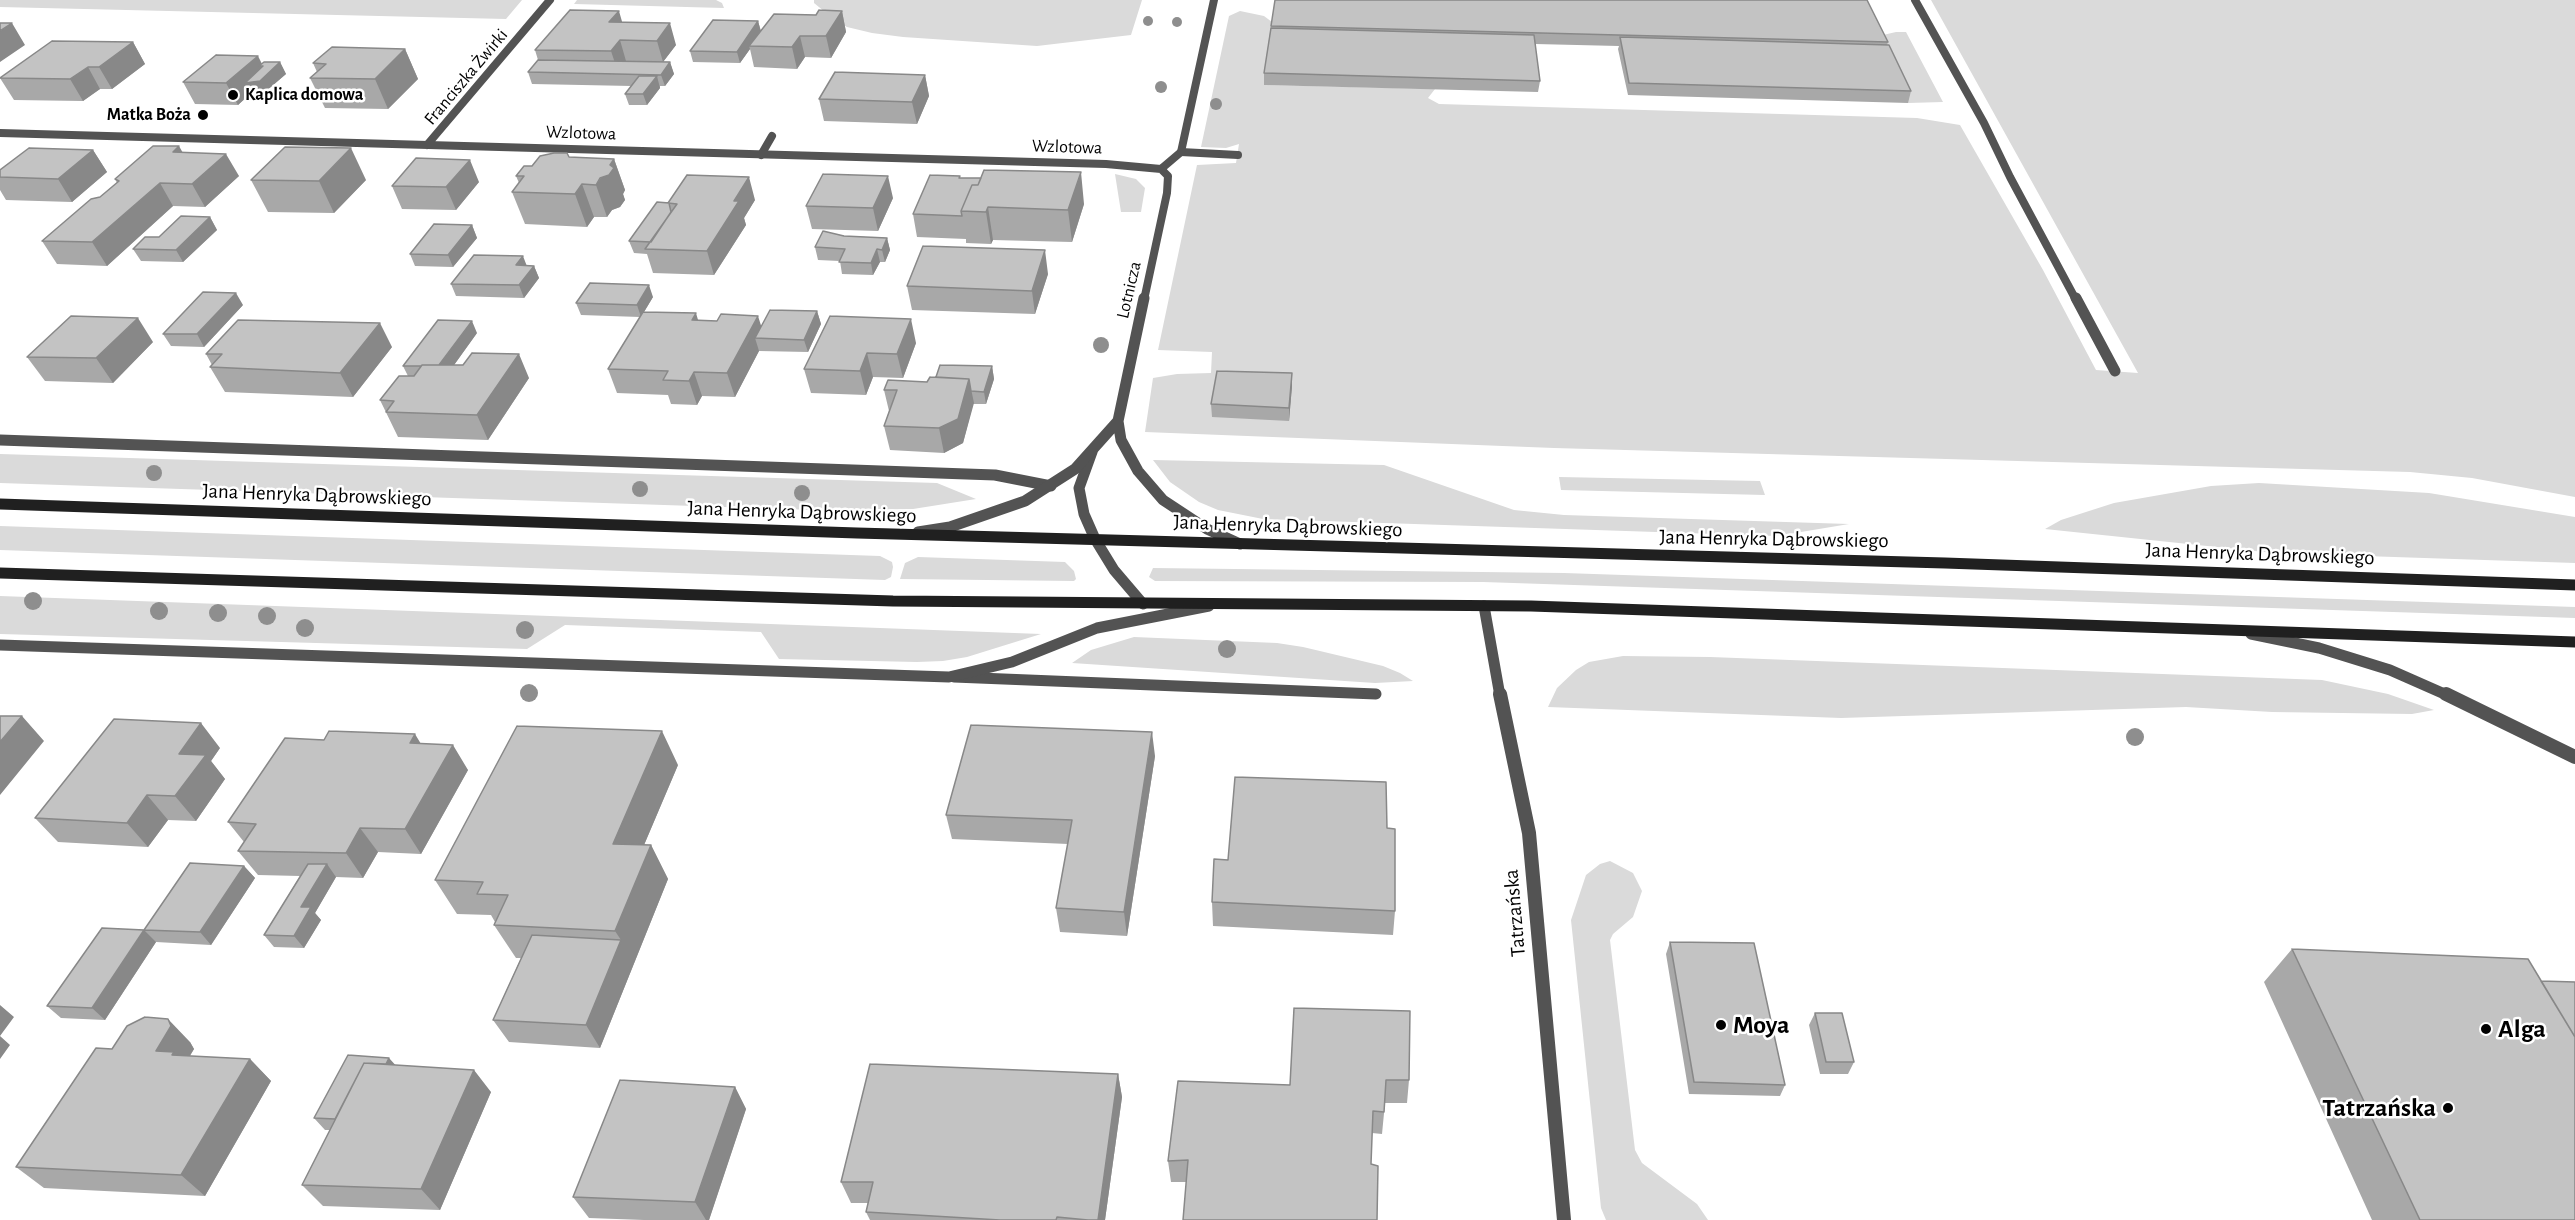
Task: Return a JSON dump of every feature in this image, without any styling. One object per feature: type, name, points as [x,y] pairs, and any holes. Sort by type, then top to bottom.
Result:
[{"type":"main road","name":"Jana Henryka Dąbrowskiego","points":[[0,504],[897,535],[1945,563],[2575,585]]},
{"type":"main road","points":[[0,573],[611,594],[975,603],[1484,606],[2575,642]]},
{"type":"street","name":"Franciszka Żwirki","points":[[427,145],[550,0]]},
{"type":"street","points":[[1161,169],[1181,152],[1214,0]]},
{"type":"street","points":[[1915,0],[1984,123],[2010,177],[2115,371]]},
{"type":"street","name":"Wzlotowa","points":[[0,133],[1128,165],[1161,169]]},
{"type":"street","points":[[761,155],[772,136]]},
{"type":"street","points":[[1181,152],[1238,155]]},
{"type":"street","name":"Lotnicza","points":[[1161,169],[1168,177],[1167,193],[1118,421],[1121,440],[1130,458],[1153,490],[1180,513],[1240,544]]},
{"type":"street","name":"Lotnicza","points":[[897,535],[950,526],[995,513],[1025,501],[1075,469],[1118,421]]},
{"type":"street","points":[[0,440],[995,475],[1051,486]]},
{"type":"street","points":[[1092,452],[1079,488],[1084,514],[1095,539],[1114,570],[1143,604]]},
{"type":"street","points":[[949,677],[1012,662],[1097,627],[1218,604]]},
{"type":"street","name":"Tatrzańska","points":[[1484,606],[1491,653],[1529,833],[1564,1220]]},
{"type":"street","points":[[2224,630],[2319,648],[2390,670],[2461,701],[2575,757]]},
{"type":"street","points":[[0,645],[1376,694]]},
{"type":"shaded area","points":[[0,0],[522,0],[506,19],[0,7]]},
{"type":"shaded area","points":[[577,0],[716,0],[722,3],[724,8],[574,4]]},
{"type":"shaded area","points":[[814,0],[1142,0],[1131,35],[1037,46],[872,33],[847,27],[836,21],[814,3]]},
{"type":"shaded area","points":[[1931,0],[2575,0],[2575,497],[2472,478],[2410,472],[1554,448],[1145,432],[1153,378],[1177,374],[1211,373],[1212,352],[1158,350],[1197,165],[1236,163],[1239,144],[1226,148],[1201,147],[1229,16],[1240,11],[1264,16],[1272,22],[1264,85],[1435,89],[1428,98],[1439,104],[1917,118],[1960,125],[2043,270],[2096,370],[2138,373]]},
{"type":"shaded area","points":[[1906,32],[1943,102],[1908,103],[1886,56],[1883,35]]},
{"type":"shaded area","points":[[1115,174],[1136,179],[1145,188],[1141,212],[1121,212]]},
{"type":"shaded area","points":[[0,454],[937,483],[976,499],[913,509],[815,510],[0,483]]},
{"type":"shaded area","points":[[1153,460],[1384,465],[1514,510],[1564,515],[1849,524],[1777,536],[1263,519],[1218,510],[1199,502],[1170,482]]},
{"type":"shaded area","points":[[1559,477],[1760,481],[1765,495],[1561,490]]},
{"type":"shaded area","points":[[2259,483],[2429,493],[2575,517],[2575,563],[2274,553],[2045,529],[2061,520],[2114,503],[2211,486]]},
{"type":"shaded area","points":[[0,526],[880,556],[892,562],[893,567],[891,577],[885,580],[0,550]]},
{"type":"shaded area","points":[[918,557],[1065,562],[1074,571],[1076,579],[1074,581],[900,579],[905,563]]},
{"type":"shaded area","points":[[1153,568],[1564,573],[2575,607],[2575,618],[1483,582],[1155,581],[1149,577]]},
{"type":"shaded area","points":[[0,596],[1041,634],[967,657],[917,662],[779,659],[761,632],[565,625],[527,649],[0,634]]},
{"type":"shaded area","points":[[1134,637],[1277,643],[1303,647],[1383,666],[1413,681],[1375,683],[1072,663],[1091,650]]},
{"type":"shaded area","points":[[1623,656],[1710,657],[2322,680],[2388,694],[2434,710],[2412,714],[2272,712],[2186,707],[1841,718],[1548,707],[1557,688],[1576,670],[1589,662]]},
{"type":"shaded area","points":[[1610,861],[1633,873],[1642,891],[1633,917],[1613,934],[1610,940],[1635,1150],[1642,1163],[1697,1204],[1708,1220],[1606,1220],[1601,1208],[1571,920],[1586,875],[1600,864]]},
{"type":"building","points":[[1275,0],[1867,0],[1888,42],[1271,26]]},
{"type":"building","points":[[570,10],[619,11],[609,22],[670,23],[657,41],[620,40],[611,51],[535,50]]},
{"type":"building","points":[[819,10],[842,11],[826,36],[800,36],[792,47],[749,46],[774,14],[816,15]]},
{"type":"building","points":[[713,20],[758,21],[737,52],[690,51]]},
{"type":"building","points":[[0,23],[12,23],[0,31]]},
{"type":"building","points":[[1271,28],[1534,35],[1540,81],[1264,73]]},
{"type":"building","points":[[1620,37],[1889,45],[1911,91],[1629,83]]},
{"type":"building","points":[[52,41],[133,42],[99,67],[88,67],[70,79],[0,78]]},
{"type":"building","points":[[332,47],[405,49],[375,79],[310,78],[326,64],[313,63]]},
{"type":"building","points":[[216,55],[258,56],[226,83],[183,82]]},
{"type":"building","points":[[538,60],[670,62],[661,75],[528,72]]},
{"type":"building","points":[[264,62],[280,62],[260,81],[245,83],[263,66],[259,66]]},
{"type":"building","points":[[835,72],[925,75],[912,102],[819,99]]},
{"type":"building","points":[[639,76],[657,76],[643,94],[625,94]]},
{"type":"building","points":[[153,146],[179,146],[173,152],[226,154],[192,184],[160,183],[92,242],[42,241],[91,199],[100,197],[119,181],[115,179]]},
{"type":"building","points":[[285,147],[351,148],[319,181],[251,180]]},
{"type":"building","points":[[29,148],[93,150],[58,179],[0,177],[0,170]]},
{"type":"building","points":[[567,153],[569,157],[614,159],[610,165],[614,168],[609,175],[600,178],[596,185],[582,184],[575,194],[512,192],[524,176],[516,176],[524,166],[532,166],[540,156]]},
{"type":"building","points":[[416,158],[470,160],[446,187],[392,186]]},
{"type":"building","points":[[984,170],[1081,172],[1068,210],[988,207],[986,212],[961,211],[972,185],[978,185]]},
{"type":"building","points":[[823,174],[888,176],[873,208],[806,206]]},
{"type":"building","points":[[687,175],[749,177],[734,201],[739,201],[707,251],[645,249],[677,204],[668,203]]},
{"type":"building","points":[[930,175],[981,178],[978,185],[972,185],[961,211],[962,216],[913,214]]},
{"type":"building","points":[[657,202],[669,203],[671,212],[651,242],[629,241]]},
{"type":"building","points":[[181,216],[210,217],[176,250],[133,249],[145,237],[159,237]]},
{"type":"building","points":[[434,224],[472,225],[448,255],[410,254]]},
{"type":"building","points":[[823,231],[844,236],[887,238],[882,250],[877,249],[871,263],[839,262],[845,249],[815,247]]},
{"type":"building","points":[[923,246],[1045,250],[1032,291],[907,286]]},
{"type":"building","points":[[474,255],[523,256],[516,265],[534,266],[519,285],[451,284]]},
{"type":"building","points":[[590,283],[649,285],[637,305],[576,303]]},
{"type":"building","points":[[203,292],[236,293],[197,334],[163,334]]},
{"type":"building","points":[[770,310],[817,311],[804,340],[755,338]]},
{"type":"building","points":[[643,312],[696,313],[692,320],[717,321],[721,314],[758,316],[727,373],[694,372],[689,381],[663,380],[668,371],[608,369]]},
{"type":"building","points":[[71,316],[138,318],[96,358],[27,357]]},
{"type":"building","points":[[830,316],[911,319],[897,354],[867,353],[860,371],[804,369]]},
{"type":"building","points":[[238,320],[380,323],[340,373],[210,367],[222,354],[206,354]]},
{"type":"building","points":[[438,320],[472,321],[439,365],[403,366]]},
{"type":"building","points":[[472,353],[519,354],[477,415],[386,412],[394,401],[380,400],[399,376],[414,376],[422,365],[463,365]]},
{"type":"building","points":[[940,365],[992,366],[984,392],[971,391],[969,379],[936,377]]},
{"type":"building","points":[[1217,371],[1292,373],[1289,408],[1211,404]]},
{"type":"building","points":[[930,377],[969,379],[958,419],[939,428],[884,426],[897,390],[884,390],[888,380],[927,382]]},
{"type":"building","points":[[0,716],[22,716],[0,742]]},
{"type":"building","points":[[114,719],[201,723],[179,754],[206,755],[175,796],[147,795],[127,823],[35,818]]},
{"type":"building","points":[[971,725],[1152,732],[1124,912],[1056,908],[1072,820],[946,815]]},
{"type":"building","points":[[517,726],[662,731],[613,844],[651,845],[615,931],[494,925],[508,895],[477,894],[483,882],[435,880]]},
{"type":"building","points":[[329,731],[415,734],[410,743],[453,745],[405,829],[360,828],[346,853],[238,851],[256,824],[228,822],[285,738],[324,740]]},
{"type":"building","points":[[1235,777],[1386,782],[1387,828],[1395,829],[1395,911],[1212,902],[1214,859],[1228,860]]},
{"type":"building","points":[[190,863],[244,866],[200,932],[144,930]]},
{"type":"building","points":[[308,864],[327,864],[301,907],[311,907],[294,936],[264,935]]},
{"type":"building","points":[[102,928],[144,930],[92,1008],[47,1006]]},
{"type":"building","points":[[532,935],[621,940],[586,1025],[493,1020]]},
{"type":"building","name":"Moya","points":[[1670,942],[1754,943],[1785,1085],[1694,1082]]},
{"type":"building","name":"Tatrzańska","points":[[2292,949],[2528,959],[2575,1037],[2575,1220],[2420,1220]]},
{"type":"building","points":[[2541,981],[2575,982],[2575,1037]]},
{"type":"building","points":[[1294,1008],[1410,1011],[1409,1080],[1386,1080],[1384,1112],[1373,1111],[1371,1164],[1378,1166],[1377,1220],[1183,1220],[1188,1160],[1168,1161],[1178,1081],[1290,1085]]},
{"type":"building","points":[[1815,1013],[1842,1013],[1854,1062],[1826,1062]]},
{"type":"building","points":[[145,1017],[168,1019],[171,1026],[156,1051],[174,1052],[172,1055],[250,1059],[181,1175],[16,1167],[96,1048],[112,1049],[127,1026]]},
{"type":"building","points":[[348,1055],[389,1058],[386,1064],[364,1063],[335,1119],[314,1118]]},
{"type":"building","points":[[364,1063],[474,1070],[421,1189],[302,1185]]},
{"type":"building","points":[[870,1064],[1118,1074],[1098,1220],[1057,1217],[1056,1220],[1000,1220],[866,1212],[873,1182],[841,1182]]},
{"type":"building","points":[[620,1080],[735,1087],[695,1202],[573,1197]]},
{"type":"place","name":"Kaplica domowa","points":[[233,95]]},
{"type":"place","name":"Matka Boża","points":[[203,115]]},
{"type":"place","name":"Moya","points":[[1721,1025]]},
{"type":"place","name":"Alga","points":[[2486,1029]]},
{"type":"place","name":"Tatrzańska","points":[[2448,1108]]}]
